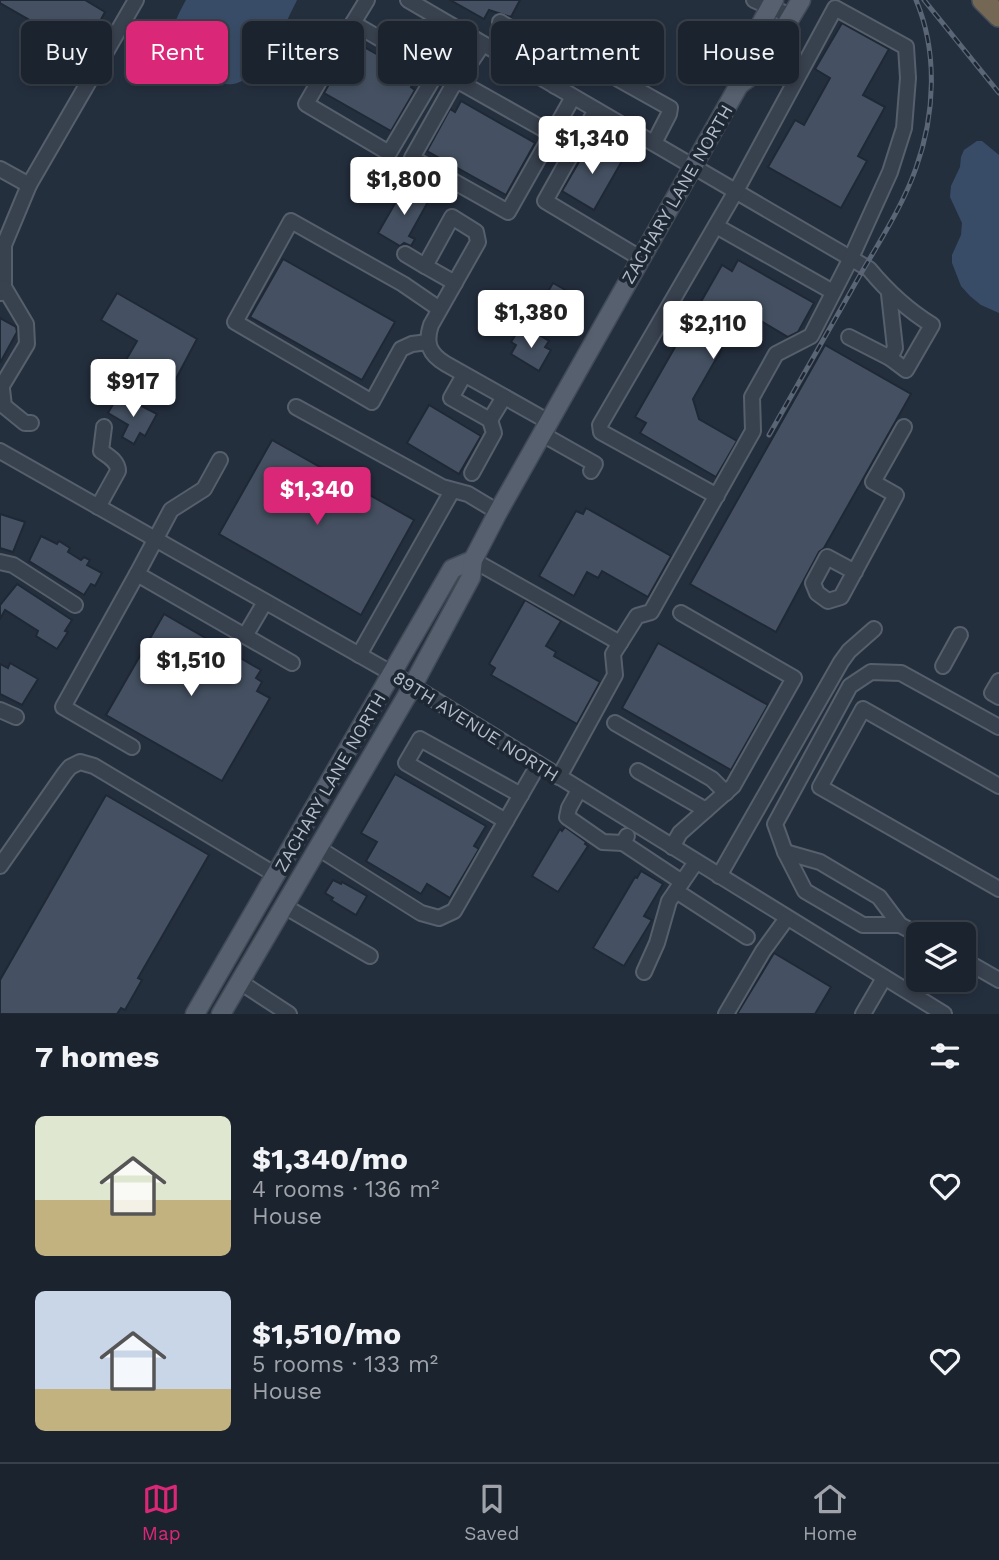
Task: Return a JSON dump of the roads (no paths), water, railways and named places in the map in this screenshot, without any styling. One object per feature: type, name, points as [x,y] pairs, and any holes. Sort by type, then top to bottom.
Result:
[{"type":"highway","points":[[983,0],[999,16]]},
{"type":"main road","name":"ZACHARY LANE NORTH","points":[[739,85],[759,69],[801,0]]},
{"type":"main road","name":"ZACHARY LANE NORTH","points":[[221,1014],[412,687],[471,578],[472,560],[498,512],[739,85],[745,53],[766,3]]},
{"type":"main road","name":"ZACHARY LANE NORTH","points":[[195,1014],[452,569],[472,560]]},
{"type":"street","points":[[31,424],[25,423],[4,406],[1,390],[27,344],[26,324],[2,290],[4,245],[29,185],[136,0]]},
{"type":"street","points":[[354,21],[367,0]]},
{"type":"street","points":[[408,0],[443,21]]},
{"type":"street","points":[[766,3],[791,16]]},
{"type":"street","points":[[559,777],[615,675],[613,654],[637,616],[651,612],[717,496],[753,432],[752,397],[776,354],[811,336],[890,172],[904,128],[908,78],[905,47],[835,8],[736,191],[600,425],[601,432],[717,496]]},
{"type":"street","points":[[477,41],[491,49]]},
{"type":"street","points":[[477,53],[483,44]]},
{"type":"street","points":[[555,86],[577,56],[658,101],[670,108],[654,143]]},
{"type":"street","points":[[318,84],[306,104],[389,153],[430,84]]},
{"type":"street","points":[[455,84],[412,158],[508,212],[573,97]]},
{"type":"street","points":[[463,84],[552,134]]},
{"type":"street","points":[[552,84],[851,257],[869,269],[910,312],[932,325],[906,370],[890,358],[849,337]]},
{"type":"street","points":[[596,110],[545,201],[640,258]]},
{"type":"street","points":[[0,169],[29,185]]},
{"type":"street","points":[[425,265],[452,217],[476,232],[478,242],[438,308],[431,325],[428,342],[435,357],[504,397],[595,464],[591,471]]},
{"type":"street","points":[[428,342],[401,349],[372,402],[234,322],[291,221],[403,284],[438,308]]},
{"type":"street","points":[[716,226],[833,292]]},
{"type":"street","points":[[405,254],[455,283]]},
{"type":"street","points":[[890,294],[895,348],[890,358]]},
{"type":"street","points":[[464,374],[451,398],[490,421],[494,433],[471,473]]},
{"type":"street","points":[[490,421],[504,397]]},
{"type":"street","points":[[296,407],[452,491],[468,495],[498,512]]},
{"type":"street","points":[[98,507],[118,471],[114,461],[101,451],[104,427]]},
{"type":"street","points":[[855,572],[896,495],[873,482],[904,427]]},
{"type":"street","name":"89TH AVENUE NORTH","points":[[0,451],[393,674],[936,1012]]},
{"type":"street","points":[[132,747],[62,707],[171,510],[204,489],[220,460]]},
{"type":"street","points":[[359,655],[452,491]]},
{"type":"street","points":[[472,560],[620,643]]},
{"type":"street","points":[[0,562],[13,565],[75,605]]},
{"type":"street","points":[[137,574],[292,663]]},
{"type":"street","points":[[245,636],[265,602]]},
{"type":"street","points":[[672,847],[680,833],[733,786],[794,678],[681,613]]},
{"type":"street","points":[[719,876],[841,662],[849,651],[874,629]]},
{"type":"street","points":[[943,666],[960,635]]},
{"type":"street","points":[[900,925],[863,925],[805,891],[785,852],[775,824],[850,686],[871,672],[901,673],[999,727]]},
{"type":"street","points":[[999,786],[863,709],[820,787],[999,889]]},
{"type":"street","points":[[0,710],[16,717]]},
{"type":"street","points":[[615,723],[712,779],[726,793]]},
{"type":"street","points":[[506,821],[406,764],[420,739],[521,795]]},
{"type":"street","points":[[0,866],[65,773],[80,762],[94,766],[276,875]]},
{"type":"street","points":[[318,848],[421,913],[439,918],[454,911],[538,765]]},
{"type":"street","points":[[638,771],[706,810]]},
{"type":"street","points":[[579,790],[569,808],[568,817],[603,842],[623,843],[747,937]]},
{"type":"street","points":[[623,843],[634,824]]},
{"type":"street","points":[[785,852],[820,862],[879,897],[900,925],[906,928]]},
{"type":"street","points":[[644,972],[657,943],[666,909],[696,862]]},
{"type":"street","points":[[284,906],[370,956]]},
{"type":"street","points":[[726,1014],[763,951],[788,918]]},
{"type":"street","points":[[976,967],[999,980]]},
{"type":"street","points":[[863,1014],[884,978]]},
{"type":"street","points":[[240,982],[289,1014]]},
{"type":"water","points":[[186,0],[297,0],[286,21],[242,21],[242,81],[233,84],[228,84],[228,21],[176,20]]},
{"type":"water","points":[[977,141],[982,141],[999,155],[999,313],[981,305],[970,296],[961,286],[952,263],[962,223],[950,197],[951,186],[964,150]]},
{"type":"railway","points":[[769,435],[895,215],[916,168],[927,127],[931,84],[928,41],[916,0]]},
{"type":"railway","points":[[924,0],[999,93]]}]
